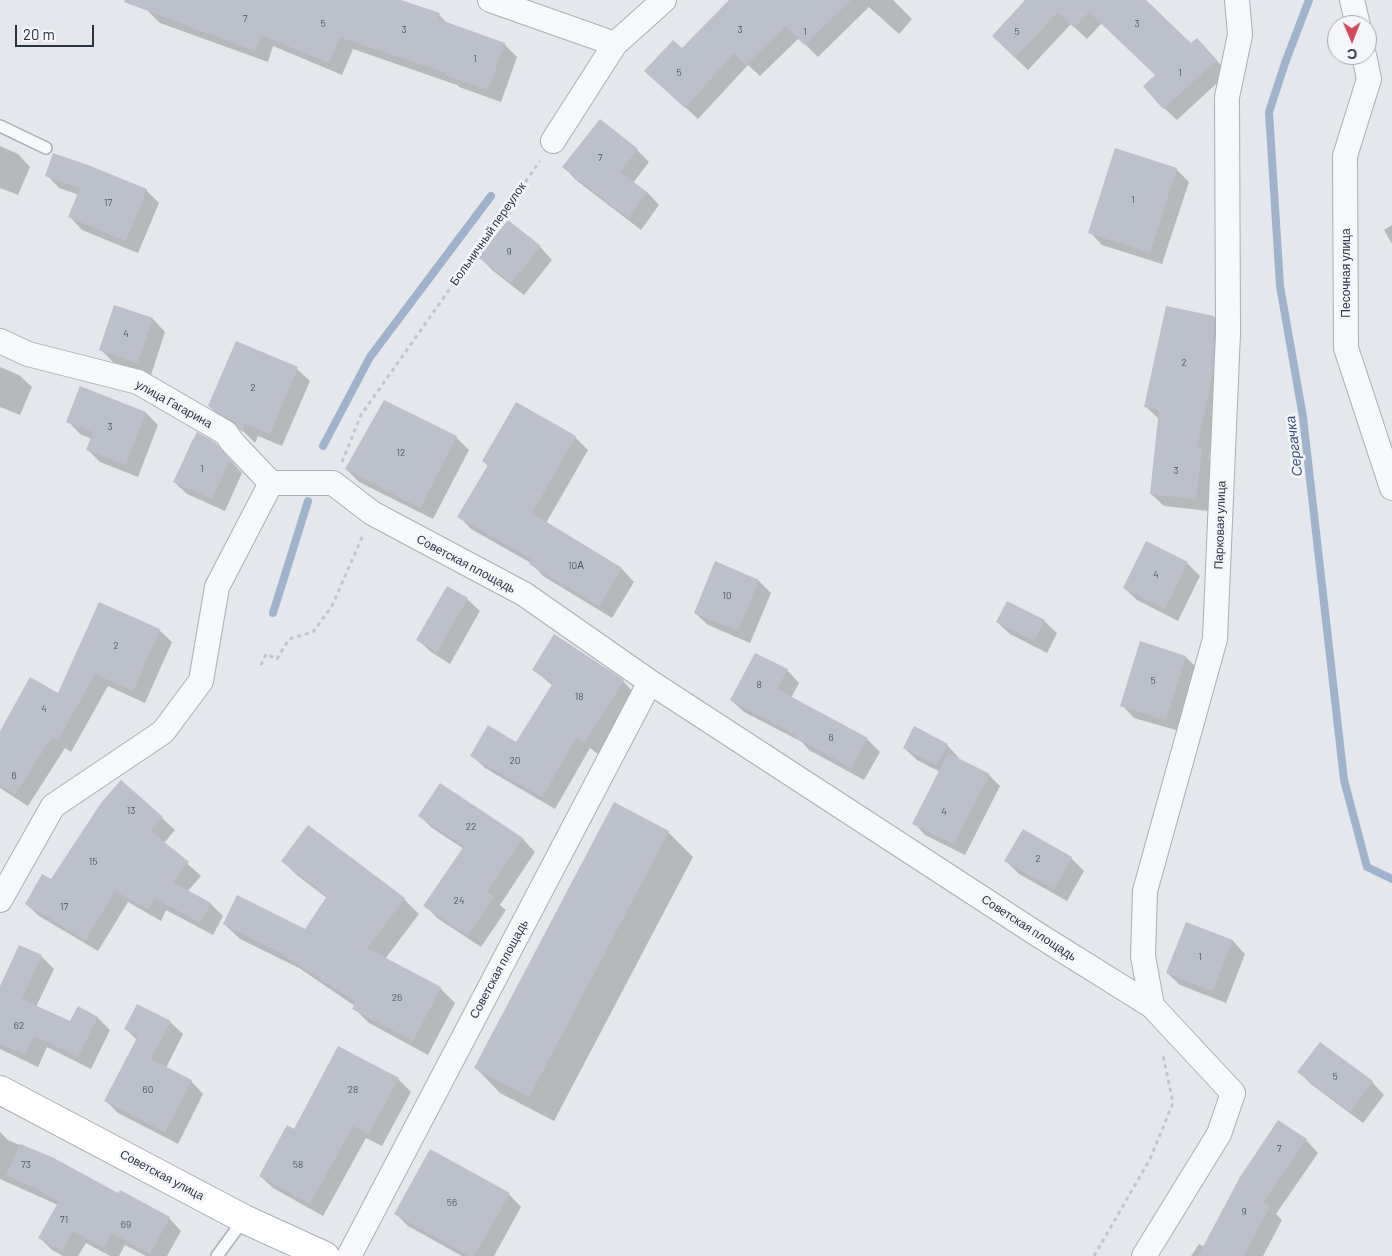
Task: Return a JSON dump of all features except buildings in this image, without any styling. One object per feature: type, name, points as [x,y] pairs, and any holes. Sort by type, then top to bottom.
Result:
[{"type":"main road","name":"Советская улица","points":[[0,1090],[244,1219],[325,1256]]},
{"type":"street","points":[[490,0],[615,44]]},
{"type":"street","points":[[553,141],[615,44],[664,0]]},
{"type":"street","name":"Парковая улица","points":[[1152,1006],[1143,956],[1145,891],[1215,639],[1228,333],[1227,97],[1240,35],[1237,0]]},
{"type":"street","points":[[1352,0],[1356,15]]},
{"type":"street","name":"Песочная улица","points":[[1366,65],[1369,79],[1345,156],[1346,348],[1392,488]]},
{"type":"street","name":"улица Гагарина","points":[[0,341],[28,354],[138,382],[226,433],[232,442],[271,483]]},
{"type":"street","points":[[0,900],[54,806],[163,732],[201,681],[217,587],[271,483],[333,483]]},
{"type":"street","name":"Советская площадь","points":[[333,483],[372,513],[524,594],[650,682],[1040,936],[1152,1006],[1233,1093],[1219,1134],[1144,1256]]},
{"type":"street","name":"Советская площадь","points":[[349,1256],[650,682]]},
{"type":"lane","points":[[0,126],[46,148]]},
{"type":"lane","points":[[217,1256],[244,1219]]},
{"type":"path","name":"Больничный переулок","points":[[333,483],[361,415],[553,141]]},
{"type":"path","points":[[261,665],[266,654],[277,659],[289,639],[313,632],[332,606],[372,513]]},
{"type":"path","points":[[1094,1256],[1150,1159],[1173,1103],[1162,1054]]},
{"type":"waterway","name":"Сергачка","points":[[1309,0],[1269,112],[1280,286],[1303,417],[1344,780],[1367,867],[1392,879]]},
{"type":"waterway","points":[[323,446],[370,357],[491,196]]},
{"type":"waterway","points":[[273,613],[308,501]]}]
